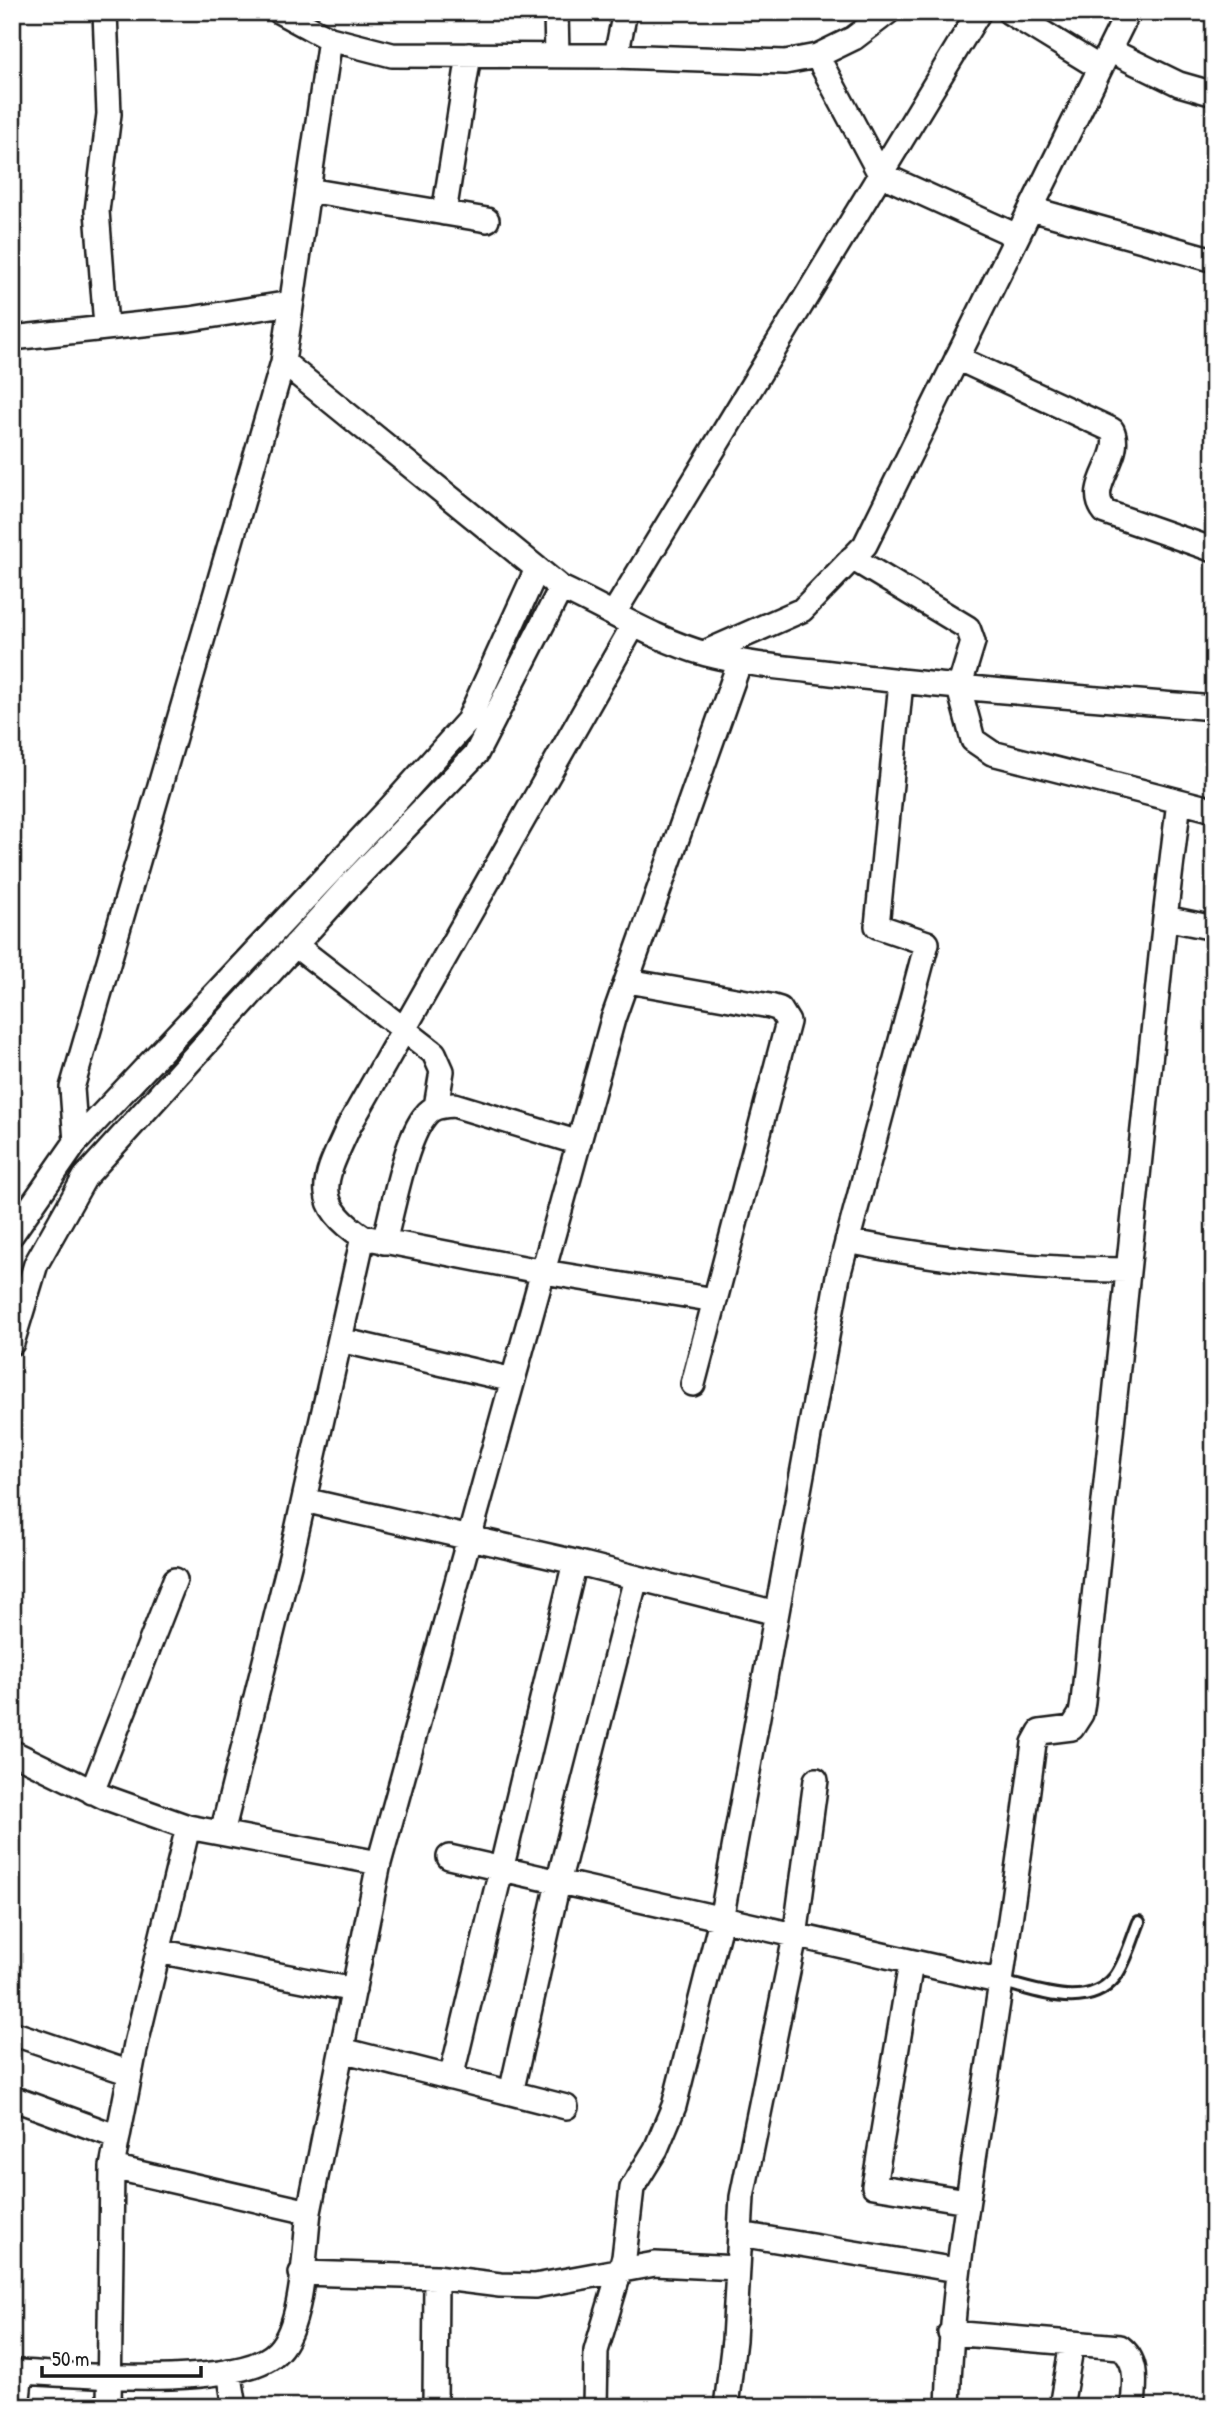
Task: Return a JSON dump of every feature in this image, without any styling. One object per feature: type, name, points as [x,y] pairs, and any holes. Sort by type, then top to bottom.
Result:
[{"type":"street","points":[[105,12],[108,114],[97,211],[106,326]]},
{"type":"street","points":[[280,12],[330,39],[391,55],[617,56],[785,62],[817,56],[854,38],[888,12]]},
{"type":"street","points":[[556,12],[557,55]]},
{"type":"street","points":[[617,56],[625,12]]},
{"type":"street","points":[[715,1300],[544,1272],[373,1239],[343,1223],[328,1205],[329,1170],[349,1126],[624,619],[880,174],[979,12]]},
{"type":"street","points":[[704,653],[802,610],[865,545],[1128,12]]},
{"type":"street","points":[[1013,13],[1105,59],[1214,94]]},
{"type":"street","points":[[76,1142],[72,1088],[283,362],[330,39]]},
{"type":"street","points":[[444,213],[470,55]]},
{"type":"street","points":[[817,56],[880,174],[1017,236]]},
{"type":"street","points":[[308,190],[487,220]]},
{"type":"street","points":[[1031,209],[1214,260]]},
{"type":"street","points":[[12,338],[190,319],[291,303]]},
{"type":"street","points":[[957,358],[1112,430],[1115,450],[1098,493],[1098,502],[1105,512],[1214,550]]},
{"type":"street","points":[[283,362],[561,588],[624,619],[704,653],[740,661],[901,682],[1214,708]]},
{"type":"street","points":[[852,558],[968,628],[973,642],[959,688],[973,740],[992,753],[1213,810],[1214,800]]},
{"type":"street","points":[[12,1234],[76,1142],[390,808],[468,721],[537,569]]},
{"type":"street","points":[[12,1343],[36,1264],[85,1177],[295,945],[476,754],[561,588]]},
{"type":"street","points":[[16,2407],[21,2372],[109,2378],[229,2371],[262,2364],[279,2350],[295,2316],[309,2212],[379,1863],[614,1019],[740,661]]},
{"type":"street","points":[[595,2407],[596,2351],[620,2270],[632,2188],[656,2149],[674,2106],[722,1920],[838,1276],[928,943],[877,926],[901,682]]},
{"type":"street","points":[[948,2407],[950,2333],[957,2270],[1002,1982],[1036,1735],[1040,1732],[1072,1728],[1080,1714],[1179,801]]},
{"type":"street","points":[[1165,918],[1214,928]]},
{"type":"street","points":[[295,945],[404,1028],[440,1062],[441,1080],[436,1107]]},
{"type":"street","points":[[628,981],[770,1006],[780,1009],[788,1022],[693,1384]]},
{"type":"street","points":[[222,1833],[304,1500],[340,1340],[373,1239],[414,1133],[425,1115],[436,1107],[454,1105],[579,1143]]},
{"type":"street","points":[[847,1241],[984,1265],[1050,1270],[1128,1270]]},
{"type":"street","points":[[340,1340],[513,1380]]},
{"type":"street","points":[[304,1500],[575,1562],[776,1614]]},
{"type":"street","points":[[451,2078],[575,1562]]},
{"type":"street","points":[[511,2093],[558,1883],[636,1578]]},
{"type":"street","points":[[92,1791],[175,1580]]},
{"type":"street","points":[[12,1752],[92,1791],[188,1827],[379,1863]]},
{"type":"street","points":[[726,2407],[742,2197],[795,1937],[816,1780]]},
{"type":"street","points":[[109,2407],[112,2167],[130,2073],[188,1827]]},
{"type":"street","points":[[449,1857],[1002,1982]]},
{"type":"street","points":[[158,1951],[354,1990]]},
{"type":"street","points":[[911,1963],[874,2186],[967,2201]]},
{"type":"street","points":[[12,2033],[130,2073]]},
{"type":"street","points":[[342,2050],[566,2107]]},
{"type":"street","points":[[12,2098],[118,2137]]},
{"type":"street","points":[[112,2167],[309,2212]]},
{"type":"street","points":[[740,2234],[957,2270]]},
{"type":"street","points":[[301,2273],[436,2277],[500,2285],[535,2286],[664,2264],[738,2268]]},
{"type":"street","points":[[435,2407],[436,2277]]},
{"type":"street","points":[[950,2333],[1110,2345],[1126,2352],[1135,2372],[1133,2407]]},
{"type":"street","points":[[1061,2407],[1072,2343]]},
{"type":"street","points":[[229,2371],[235,2407]]},
{"type":"lane","points":[[1002,1982],[1053,1994],[1090,1995],[1116,1976],[1139,1922]]}]
